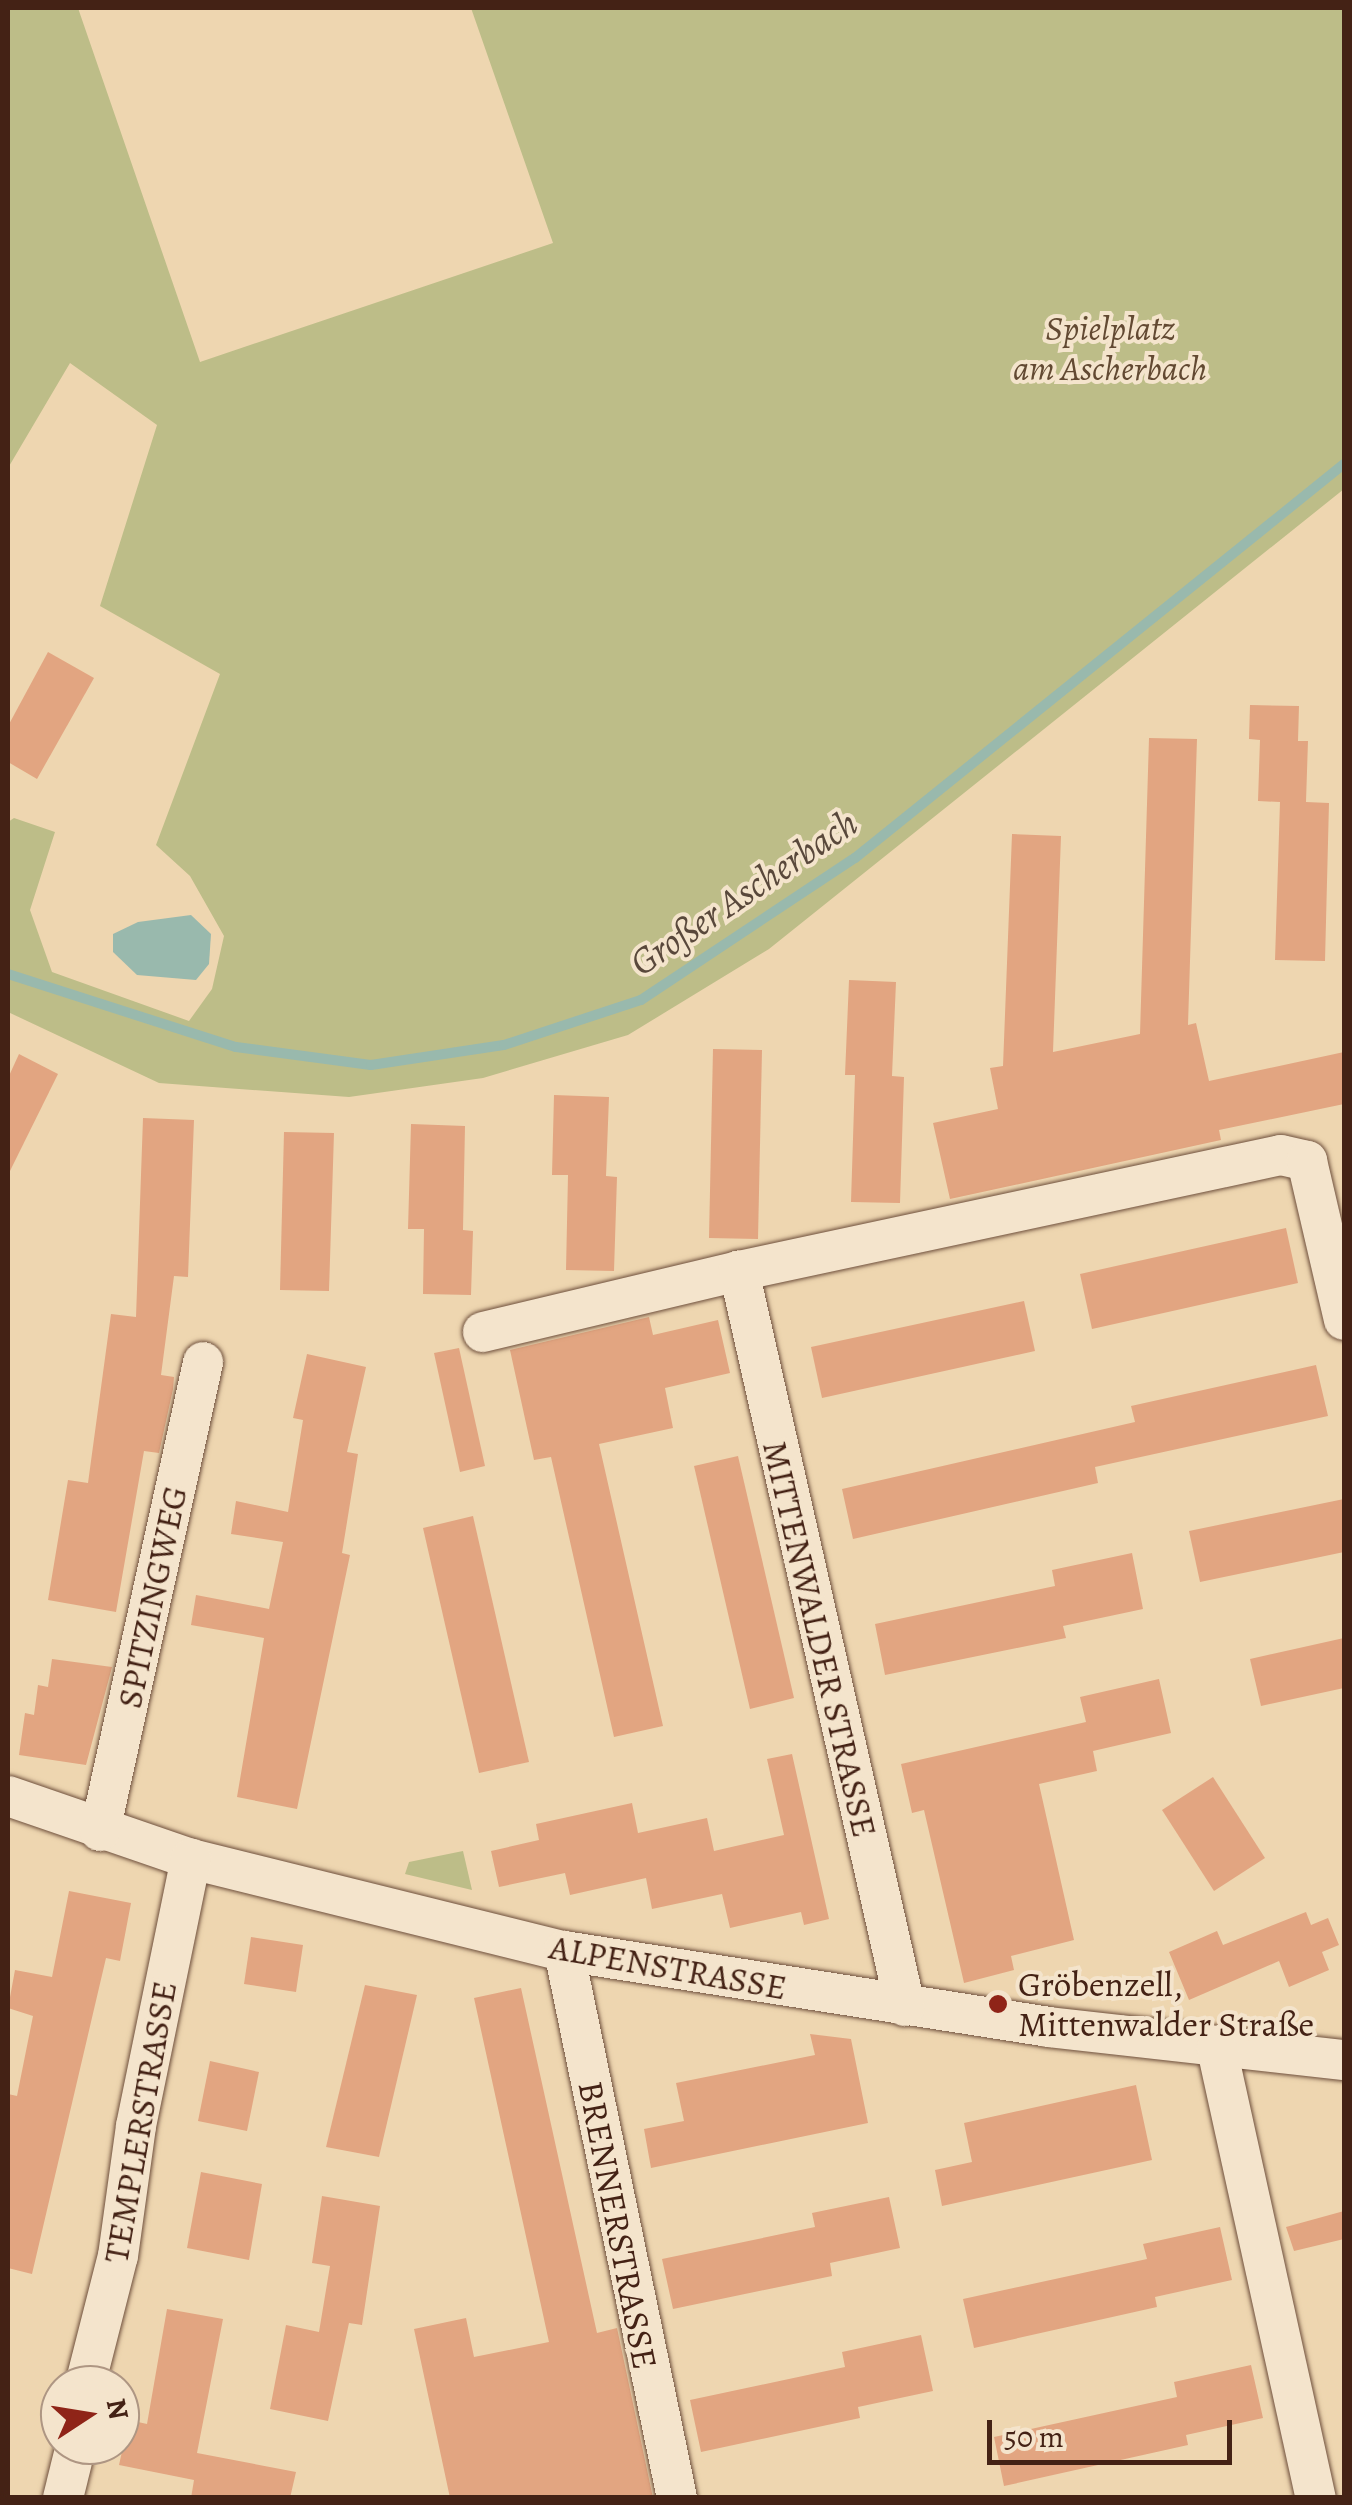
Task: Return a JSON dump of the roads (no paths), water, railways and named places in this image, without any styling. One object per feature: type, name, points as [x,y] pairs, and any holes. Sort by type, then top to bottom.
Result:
[{"type":"street","points":[[483,1332],[739,1271],[1281,1155],[1306,1161],[1344,1320]]},
{"type":"street","name":"MITTENWALDER STRASSE","points":[[739,1271],[905,2006]]},
{"type":"street","name":"SPITZINGWEG","points":[[100,1831],[203,1362]]},
{"type":"street","name":"ALPENSTRASSE","points":[[8,1796],[100,1831],[191,1858],[564,1951],[905,2006],[1216,2049],[1344,2060]]},
{"type":"street","name":"TEMPLERSTRASSE","points":[[90,2365],[118,2256],[136,2126],[191,1858]]},
{"type":"street","name":"BRENNERSTRASSE","points":[[564,1951],[676,2498]]},
{"type":"street","points":[[1216,2049],[1316,2498]]},
{"type":"street","points":[[64,2498],[71,2465]]},
{"type":"waterway","name":"Großer Ascherbach","points":[[8,974],[236,1047],[371,1065],[504,1045],[641,1000],[855,858],[1344,464]]},
{"type":"place","name":"Gröbenzell, Mittenwalder Straße","points":[[998,2004]]},
{"type":"park label","name":"Spielplatz am Ascherbach","points":[[1110,348]]}]
